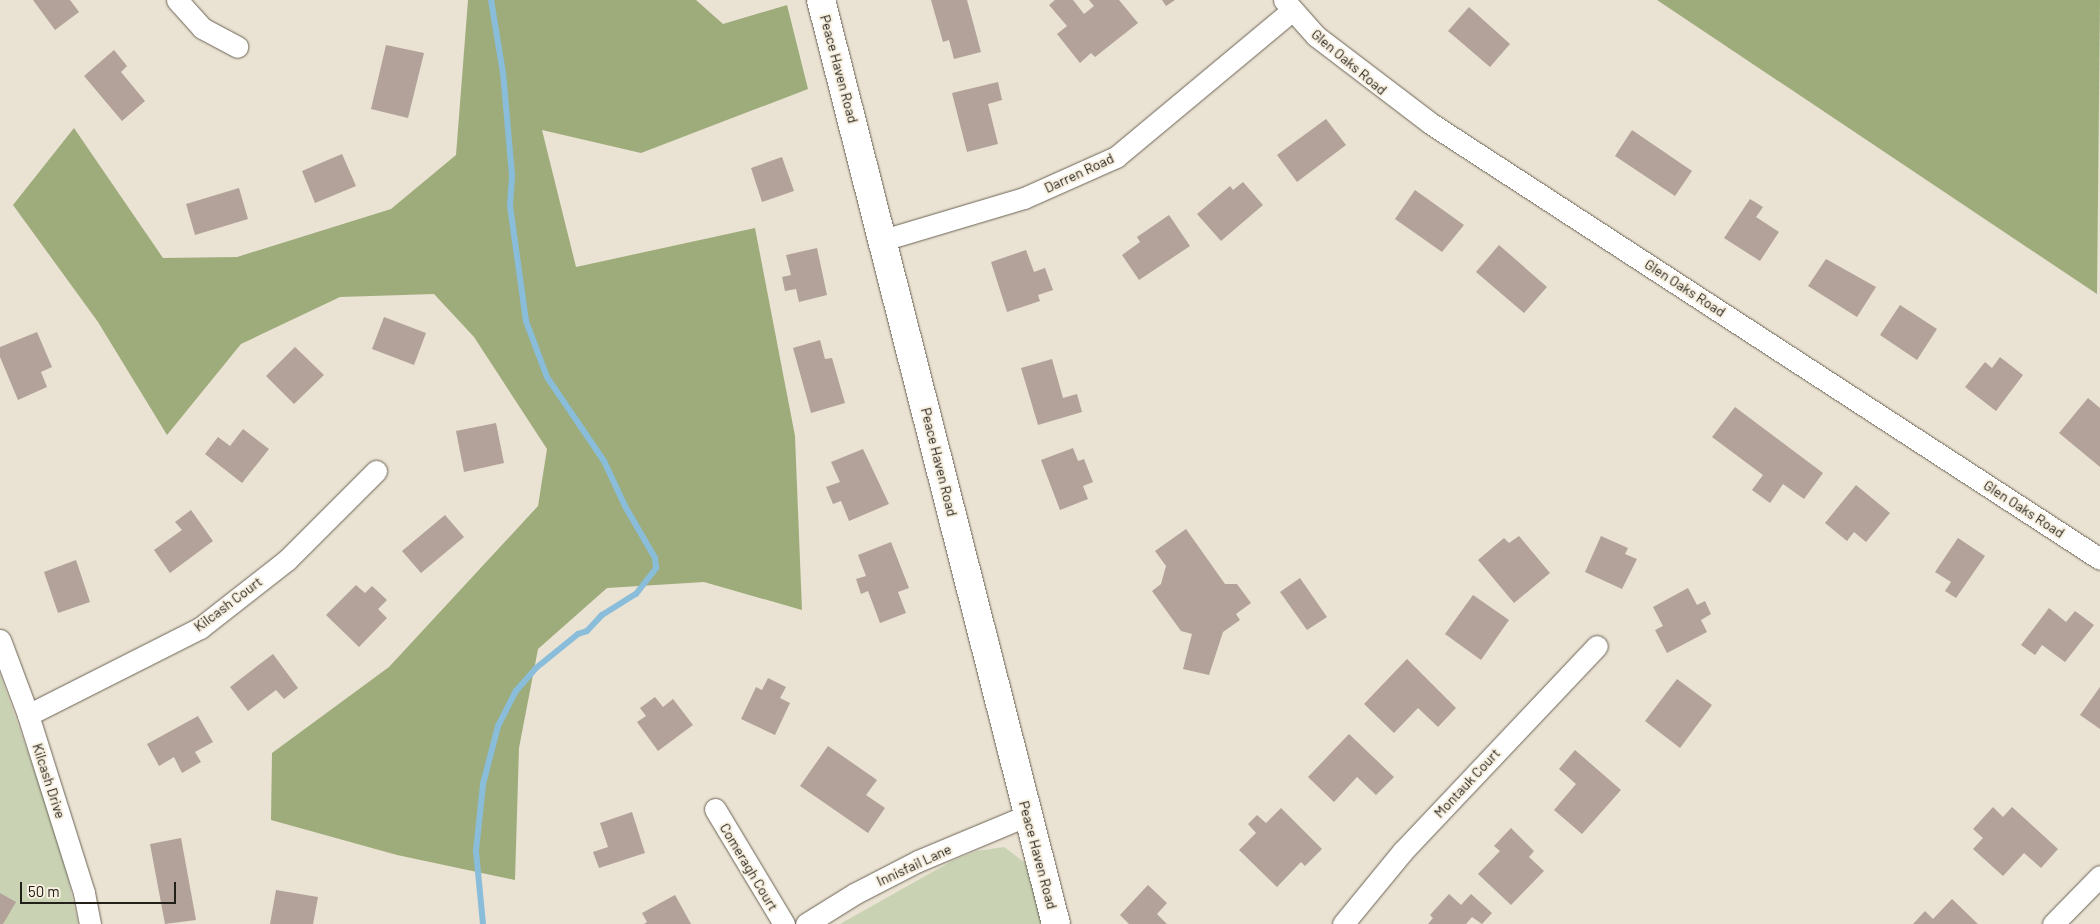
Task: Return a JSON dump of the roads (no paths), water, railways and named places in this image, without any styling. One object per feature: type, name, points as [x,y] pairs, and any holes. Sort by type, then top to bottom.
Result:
[{"type":"main road","name":"Peace Haven Road","points":[[821,0],[1056,924]]},
{"type":"street","points":[[177,0],[202,28],[237,47]]},
{"type":"street","name":"Darren Road","points":[[883,240],[1024,198],[1116,157],[1287,6]]},
{"type":"street","name":"Glen Oaks Road","points":[[1287,6],[1381,89],[1430,124],[2100,559]]},
{"type":"street","name":"Kilcash Court","points":[[28,715],[200,628],[287,560],[376,471]]},
{"type":"street","name":"Kilcash Drive","points":[[0,640],[28,715],[84,892],[90,924]]},
{"type":"street","name":"Montauk Court","points":[[1343,924],[1402,851],[1596,646]]},
{"type":"street","name":"Comeragh Court","points":[[714,809],[784,924]]},
{"type":"street","name":"Innisfail Lane","points":[[806,924],[854,894],[918,861],[1028,816]]},
{"type":"street","points":[[2054,924],[2100,876]]},
{"type":"waterway","points":[[483,924],[476,851],[483,784],[498,726],[516,691],[536,668],[578,634],[587,631],[602,615],[636,594],[656,568],[655,558],[625,506],[604,461],[547,377],[526,321],[510,205],[512,175],[503,73],[491,0]]}]
